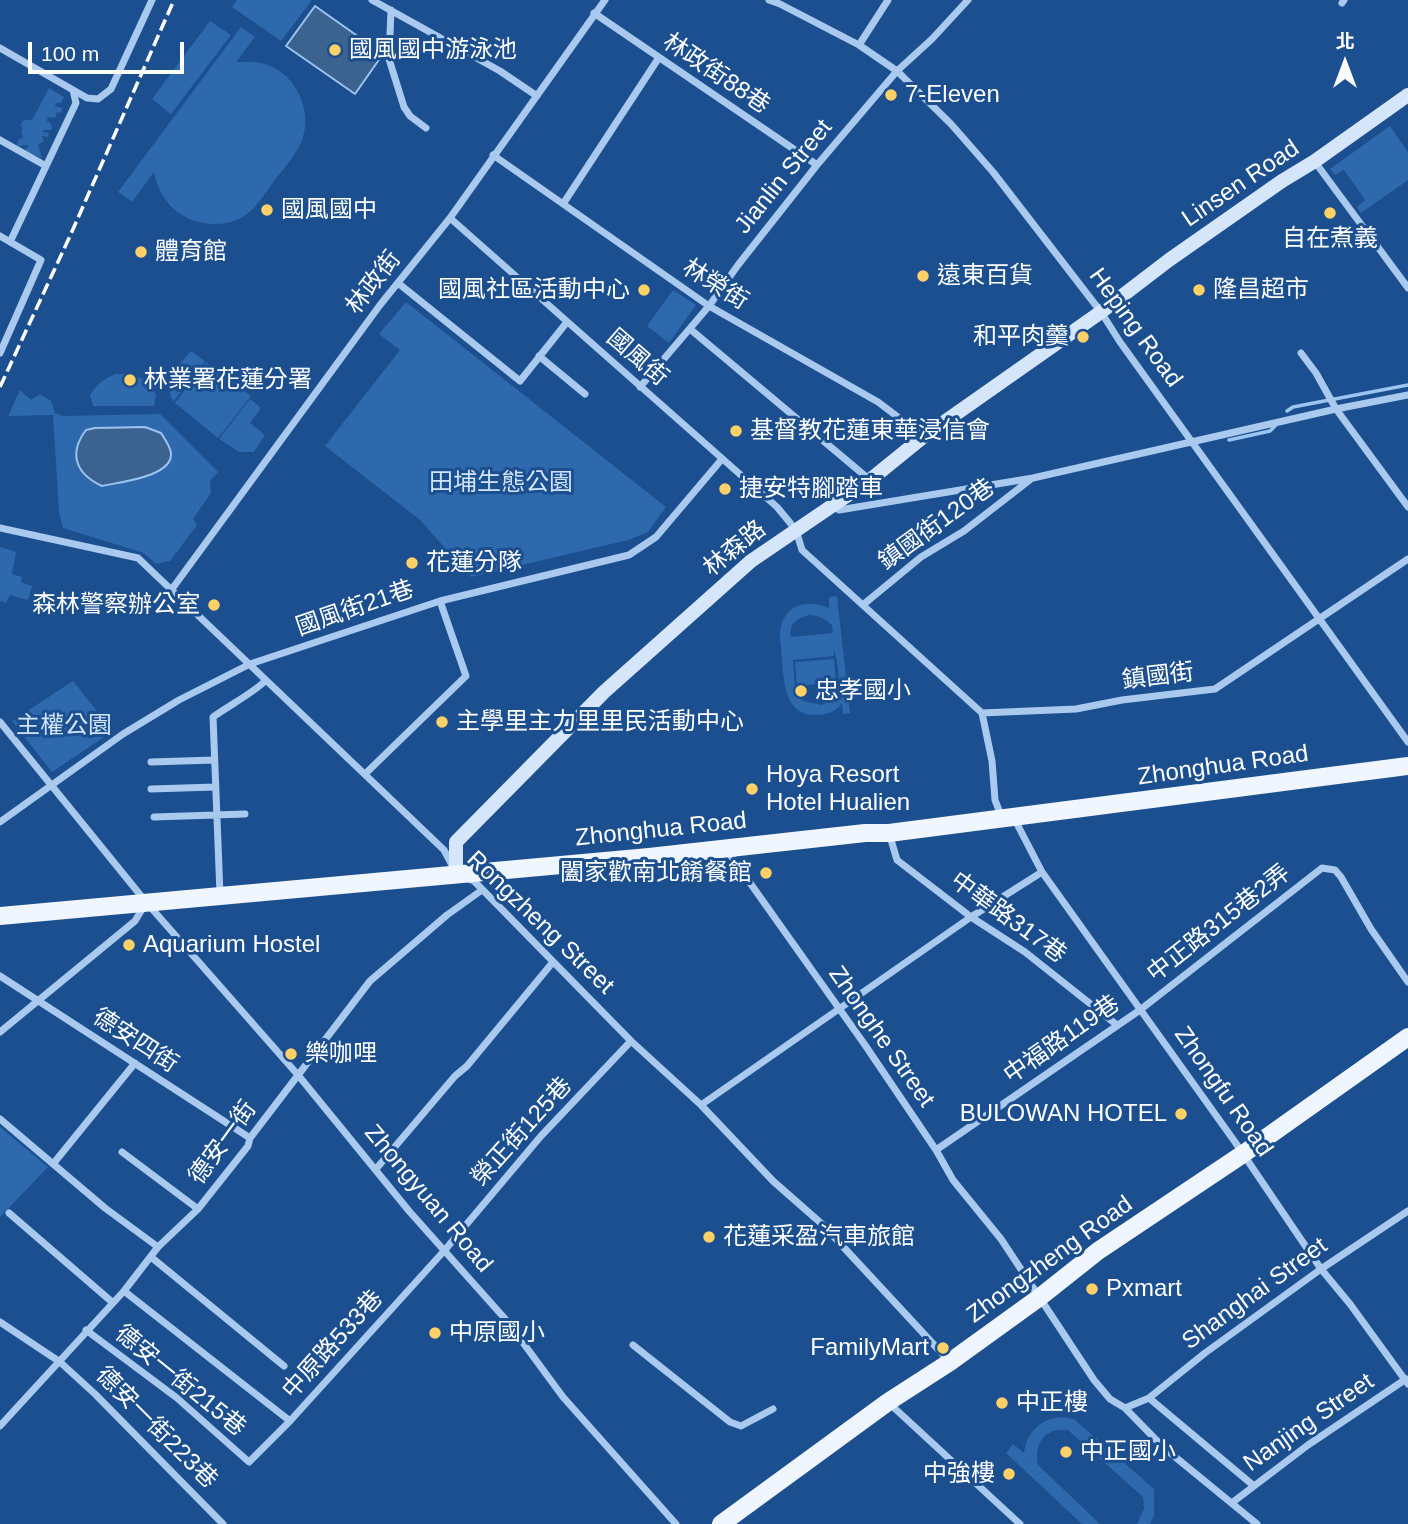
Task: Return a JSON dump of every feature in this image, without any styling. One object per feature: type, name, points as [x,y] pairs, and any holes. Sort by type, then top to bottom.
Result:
[{"type":"main road","name":"Zhonghua Road","points":[[0,916],[220,894],[456,875],[865,833],[889,833],[1408,766]]},
{"type":"main road","name":"Zhongzheng Road","points":[[723,1524],[888,1402],[950,1362],[1040,1297],[1098,1251],[1243,1154],[1408,1037]]},
{"type":"street","points":[[0,48],[87,98],[98,99],[111,89],[152,0]]},
{"type":"street","points":[[372,0],[499,71],[537,96]]},
{"type":"street","name":"林政街","points":[[172,589],[398,283],[450,218],[605,0]]},
{"type":"street","name":"Heping Road","points":[[769,0],[859,45],[897,71],[951,124],[993,172],[1101,312],[1318,620],[1408,742]]},
{"type":"street","points":[[859,45],[888,0]]},
{"type":"street","name":"Jianlin Street","points":[[640,387],[709,306],[817,165],[897,71],[932,39],[968,0]]},
{"type":"street","points":[[391,10],[389,59],[396,83],[404,107],[410,116],[426,128]]},
{"type":"street","name":"林政街88巷","points":[[594,13],[817,165]]},
{"type":"street","points":[[563,204],[658,59]]},
{"type":"street","points":[[10,242],[76,103],[72,90]]},
{"type":"street","name":"Linsen Road","points":[[1101,312],[1236,213],[1408,95]]},
{"type":"street","points":[[0,140],[46,166]]},
{"type":"street","name":"林榮街","points":[[493,155],[709,306],[878,401],[923,437]]},
{"type":"street","points":[[1315,161],[1408,288]]},
{"type":"street","name":"國風街","points":[[450,218],[777,507],[796,530]]},
{"type":"street","points":[[0,236],[41,260],[0,354]]},
{"type":"street","points":[[398,283],[520,381],[566,322]]},
{"type":"street","name":"林森路","points":[[456,875],[456,842],[604,692],[751,561],[870,480],[923,437],[1101,312]]},
{"type":"street","points":[[690,329],[870,480]]},
{"type":"street","points":[[1300,353],[1316,373],[1332,403],[1408,507]]},
{"type":"street","points":[[540,356],[585,394]]},
{"type":"street","points":[[832,506],[839,510],[1033,478],[1192,441],[1332,403],[1408,395]]},
{"type":"street","name":"國風街21巷","points":[[0,822],[134,727],[250,664],[440,601],[629,555],[656,537],[722,459]]},
{"type":"street","name":"鎮國街120巷","points":[[864,604],[921,557],[964,531],[1033,478]]},
{"type":"street","name":"Rongzheng Street","points":[[0,528],[138,558],[444,850],[456,875],[474,881],[631,1041],[701,1105],[773,1181],[823,1225],[950,1362]]},
{"type":"street","points":[[796,530],[802,550],[982,713],[992,761],[995,800],[1008,818]]},
{"type":"street","name":"鎮國街","points":[[982,713],[1076,709],[1122,700],[1214,689],[1408,559]]},
{"type":"street","points":[[365,774],[466,676],[440,601]]},
{"type":"street","points":[[220,894],[213,717],[247,693],[258,689],[266,680]]},
{"type":"street","name":"Zhongyuan Road","points":[[0,722],[146,902],[298,1075],[444,1251],[507,1321],[563,1397],[676,1524]]},
{"type":"street","points":[[151,762],[214,760]]},
{"type":"street","points":[[151,789],[215,787]]},
{"type":"street","points":[[154,817],[245,814]]},
{"type":"street","name":"Zhongfu Road","points":[[1008,818],[1042,872],[1243,1154],[1321,1269],[1407,1380]]},
{"type":"street","name":"中華路317巷","points":[[889,833],[897,860],[971,917],[1025,952],[1117,1025]]},
{"type":"street","name":"Zhonghe Street","points":[[725,849],[839,1009],[936,1150],[953,1180],[1000,1239],[1094,1380],[1110,1399],[1125,1408],[1163,1447],[1233,1502],[1256,1524]]},
{"type":"street","name":"中正路315巷2弄","points":[[1140,1010],[1322,869],[1335,870],[1341,877],[1371,929],[1408,982]]},
{"type":"street","points":[[701,1105],[971,917],[1042,872]]},
{"type":"street","name":"德安一街","points":[[0,1426],[124,1291],[158,1247],[198,1209],[370,981],[447,915],[482,890]]},
{"type":"street","points":[[0,1032],[135,921],[146,902]]},
{"type":"street","points":[[376,1169],[554,962]]},
{"type":"street","name":"德安四街","points":[[0,976],[250,1138]]},
{"type":"street","name":"中福路119巷","points":[[936,1150],[1140,1010]]},
{"type":"street","name":"榮正街125巷","points":[[444,1251],[541,1136],[631,1041]]},
{"type":"street","points":[[53,1164],[135,1063]]},
{"type":"street","points":[[0,1119],[106,1208],[158,1247]]},
{"type":"street","points":[[122,1152],[198,1209]]},
{"type":"street","name":"Shanghai Street","points":[[1125,1408],[1149,1398],[1205,1353],[1321,1269],[1408,1211]]},
{"type":"street","points":[[9,1213],[113,1302]]},
{"type":"street","name":"中原路533巷","points":[[249,1462],[290,1421],[444,1251]]},
{"type":"street","points":[[151,1257],[284,1366]]},
{"type":"street","points":[[124,1291],[290,1421]]},
{"type":"street","name":"德安一街223巷","points":[[0,1322],[60,1362],[223,1524]]},
{"type":"street","name":"德安一街215巷","points":[[86,1330],[177,1398],[249,1462]]},
{"type":"street","points":[[633,1345],[730,1422],[741,1426],[773,1409]]},
{"type":"street","name":"Nanjing Street","points":[[1233,1502],[1308,1445],[1407,1380]]},
{"type":"street","points":[[1149,1398],[1254,1486]]},
{"type":"street","points":[[888,1402],[1020,1524]]},
{"type":"green space","points":[[237,0],[312,0],[281,41],[232,7]]},
{"type":"green space","points":[[210,21],[231,35],[171,114],[152,99]]},
{"type":"green space","points":[[241,27],[255,37],[236,62],[260,63],[278,70],[287,77],[300,95],[305,129],[296,152],[253,208],[234,221],[209,224],[197,222],[177,212],[159,188],[154,172],[132,202],[118,192]]},
{"type":"green space","points":[[49,88],[64,97],[61,103],[56,103],[55,106],[62,108],[61,113],[57,112],[55,118],[48,117],[46,123],[49,121],[51,130],[43,130],[49,133],[48,137],[42,136],[44,141],[38,145],[42,158],[24,152],[29,145],[17,146],[19,139],[23,138],[20,125],[24,120],[32,120]]},
{"type":"green space","points":[[1390,126],[1408,152],[1408,180],[1361,213],[1357,207],[1365,200],[1344,170],[1335,175],[1330,169]]},
{"type":"green space","points":[[673,290],[696,305],[669,343],[647,326]]},
{"type":"green space","name":"田埔生態公園","points":[[406,302],[666,507],[648,532],[628,540],[471,577],[420,520],[325,446],[400,350],[379,334]]},
{"type":"green space","points":[[191,351],[205,361],[173,402],[170,379]]},
{"type":"green space","points":[[206,362],[251,396],[218,438],[175,403]]},
{"type":"green space","points":[[115,374],[144,380],[156,395],[154,406],[93,406],[90,395],[101,382]]},
{"type":"green space","points":[[20,390],[31,400],[40,394],[51,401],[55,413],[63,416],[160,414],[218,472],[210,481],[211,493],[193,519],[197,525],[170,561],[156,564],[144,553],[63,528],[59,512],[53,415],[8,416]]},
{"type":"green space","points":[[250,399],[261,408],[250,423],[265,435],[254,452],[239,452],[219,439]]},
{"type":"green space","points":[[0,547],[16,552],[12,574],[22,577],[21,582],[32,586],[28,600],[10,595],[6,603],[0,601]]},
{"type":"green space","points":[[837,596],[850,713],[843,714],[842,703],[830,713],[808,714],[799,711],[788,697],[780,630],[784,618],[794,608],[814,604],[829,608],[829,597]],"holes":[[[810,615],[820,617],[832,625],[833,633],[791,637],[791,628],[795,622]],[[834,649],[838,673],[834,695],[822,705],[803,701],[795,690],[793,660],[834,656]]]},
{"type":"green space","points":[[834,659],[836,682],[797,686],[795,662]]},
{"type":"green space","name":"主權公園","points":[[73,681],[113,731],[52,772],[12,721]]},
{"type":"green space","points":[[0,1127],[48,1167],[0,1217]]},
{"type":"green space","points":[[1054,1418],[1074,1419],[1154,1489],[1154,1515],[1150,1524],[1137,1524],[1144,1509],[1143,1497],[1068,1430],[1053,1431],[1042,1438],[1038,1450],[1038,1465],[1100,1524],[1082,1524],[1006,1453],[1013,1444],[1024,1453],[1028,1439],[1036,1428]]},
{"type":"shaded area","name":"國風國中游泳池","points":[[315,6],[383,54],[355,94],[286,46]]},
{"type":"shaded area","points":[[145,427],[161,433],[169,448],[169,461],[163,468],[144,477],[102,486],[86,476],[76,455],[80,439],[86,430]]},
{"type":"waterway","points":[[1287,411],[1293,407],[1408,385]]},
{"type":"waterway","points":[[1229,440],[1270,431],[1275,426]]},
{"type":"railway","points":[[0,387],[174,0]]},
{"type":"place","name":"國風國中游泳池","points":[[335,50]]},
{"type":"place","name":"7-Eleven","points":[[891,95]]},
{"type":"place","name":"國風國中","points":[[267,210]]},
{"type":"place","name":"自在煮義","points":[[1330,213]]},
{"type":"place","name":"體育館","points":[[141,252]]},
{"type":"place","name":"遠東百貨","points":[[923,276]]},
{"type":"place","name":"國風社區活動中心","points":[[644,290]]},
{"type":"place","name":"隆昌超市","points":[[1199,290]]},
{"type":"place","name":"和平肉羹","points":[[1083,337]]},
{"type":"place","name":"林業署花蓮分署","points":[[130,380]]},
{"type":"place","name":"基督教花蓮東華浸信會","points":[[736,431]]},
{"type":"place","name":"捷安特腳踏車","points":[[725,489]]},
{"type":"place","name":"花蓮分隊","points":[[412,563]]},
{"type":"place","name":"森林警察辦公室","points":[[214,605]]},
{"type":"place","name":"忠孝國小","points":[[801,691]]},
{"type":"place","name":"主學里主力里里民活動中心","points":[[442,722]]},
{"type":"place","name":"Hoya Resort Hotel Hualien","points":[[752,789]]},
{"type":"place","name":"闔家歡南北餚餐館","points":[[766,873]]},
{"type":"place","name":"Aquarium Hostel","points":[[129,945]]},
{"type":"place","name":"樂咖哩","points":[[291,1054]]},
{"type":"place","name":"BULOWAN HOTEL","points":[[1181,1114]]},
{"type":"place","name":"花蓮采盈汽車旅館","points":[[709,1237]]},
{"type":"place","name":"Pxmart","points":[[1092,1289]]},
{"type":"place","name":"中原國小","points":[[435,1333]]},
{"type":"place","name":"FamilyMart","points":[[943,1348]]},
{"type":"place","name":"中正樓","points":[[1002,1403]]},
{"type":"place","name":"中正國小","points":[[1066,1452]]},
{"type":"place","name":"中強樓","points":[[1009,1474]]}]
